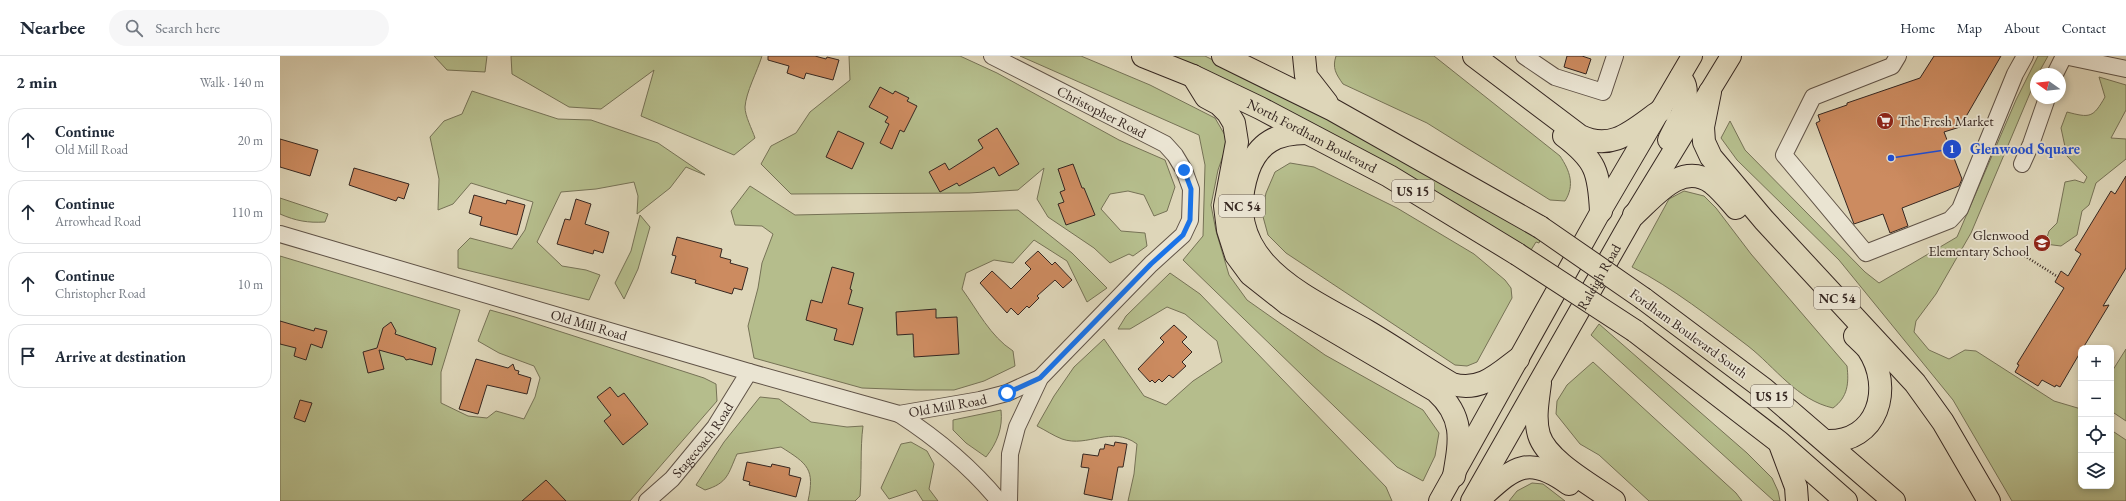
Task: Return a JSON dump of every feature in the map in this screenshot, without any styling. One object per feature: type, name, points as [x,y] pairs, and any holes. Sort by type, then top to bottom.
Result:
[{"type":"highway","name":"North Fordham Boulevard","points":[[1143,56],[1193,76],[1390,176],[1517,254],[1635,331],[1779,442]]},
{"type":"highway","name":"US 15","points":[[1224,56],[1334,110]]},
{"type":"highway","points":[[1304,56],[1306,76],[1334,110]]},
{"type":"highway","points":[[1456,56],[1582,149],[1595,167],[1601,211]]},
{"type":"highway","points":[[1474,56],[1580,136],[1588,140],[1597,142],[1617,140],[1660,111]]},
{"type":"highway","points":[[1193,76],[1206,97],[1219,104],[1228,113],[1234,124],[1237,142],[1225,206],[1228,230],[1236,255],[1250,274],[1288,304],[1442,396],[1455,414],[1460,433],[1454,476]]},
{"type":"highway","name":"NC 54","points":[[1710,92],[1703,127],[1704,142],[1712,157],[1764,220],[1915,383],[1943,422],[1989,501]]},
{"type":"highway","name":"Fordham Boulevard South","points":[[1334,110],[1540,226],[1590,263],[1644,299],[1746,375],[1826,441],[1894,501]]},
{"type":"highway","name":"NC 54","points":[[1306,133],[1282,135],[1264,145],[1253,160],[1245,179],[1242,210],[1246,234],[1261,260],[1270,271],[1452,384],[1469,387],[1486,383],[1518,359]]},
{"type":"highway","points":[[1634,215],[1670,183],[1682,177],[1695,175],[1714,184],[1868,350],[1878,373],[1880,391],[1876,412],[1870,424],[1852,437],[1841,441],[1826,441]]},
{"type":"highway","points":[[1540,383],[1537,413],[1538,428],[1545,447],[1558,461],[1614,501]]},
{"type":"highway","points":[[1779,442],[1793,477],[1797,492],[1796,501]]},
{"type":"highway","name":"US 15","points":[[1779,442],[1846,501]]},
{"type":"highway","points":[[1476,501],[1510,473],[1522,467],[1531,466],[1552,473],[1592,501]]},
{"type":"main road","name":"NC 54","points":[[1518,359],[1601,211],[1692,56]]},
{"type":"main road","name":"Raleigh Road","points":[[1472,501],[1634,215],[1731,56]]},
{"type":"main road","points":[[1634,215],[1685,102],[1687,86],[1680,76]]},
{"type":"main road","points":[[1440,501],[1518,359]]},
{"type":"street","name":"Christopher Road","points":[[992,56],[1165,144],[1175,155],[1184,170],[1191,189],[1190,220],[1183,235],[1151,264],[1040,378]]},
{"type":"street","points":[[1524,56],[1555,77],[1602,92],[1615,56]]},
{"type":"street","points":[[1898,56],[1892,66],[1813,97],[1784,155],[1866,253],[1950,220],[1960,208],[2015,74],[2025,56]]},
{"type":"street","points":[[2058,68],[2064,56],[2126,69]]},
{"type":"street","points":[[2022,164],[2031,144],[2045,104]]},
{"type":"street","name":"Old Mill Road","points":[[280,234],[748,372],[899,414],[945,447],[986,485],[999,501]]},
{"type":"street","name":"Stagecoach Road","points":[[647,501],[672,479],[715,427],[748,372]]},
{"type":"street","points":[[1009,501],[1010,454],[1017,426],[1040,378]]},
{"type":"street","name":"Old Mill Road","points":[[899,414],[980,400],[1007,393],[1040,378]]},
{"type":"path","points":[[2017,251],[2058,277]]},
{"type":"green space","points":[[434,56],[487,56],[485,72],[447,70]]},
{"type":"green space","points":[[511,56],[762,56],[750,88],[745,107],[747,118],[755,138],[734,155],[641,116],[654,70],[601,109],[569,107],[512,74]]},
{"type":"green space","points":[[849,56],[960,56],[997,73],[1119,140],[1165,160],[1175,187],[1167,211],[1154,216],[1144,195],[1128,191],[1110,194],[1101,209],[1121,231],[1145,233],[1147,246],[1133,256],[1129,254],[1110,263],[1094,248],[1048,217],[1037,199],[1044,168],[1018,190],[969,193],[791,194],[761,164],[771,146],[796,133],[810,112],[850,80]]},
{"type":"green space","points":[[1020,56],[1081,56],[1150,85],[1215,118],[1226,137],[1225,150],[1218,170],[1211,205],[1216,231],[1229,275],[1247,300],[1325,355],[1423,410],[1439,433],[1435,456],[1423,481],[1397,467],[1183,260],[1203,236],[1205,165],[1199,135]]},
{"type":"green space","points":[[1164,56],[1205,56],[1451,183],[1540,240],[1539,243],[1536,242],[1531,250]]},
{"type":"green space","points":[[1336,56],[1434,56],[1560,156],[1570,178],[1570,189],[1565,201],[1550,200],[1427,123],[1343,84],[1335,71],[1334,64]]},
{"type":"green space","points":[[2038,56],[2048,56],[2041,68],[2032,68]]},
{"type":"green space","points":[[2030,72],[2030,93],[1971,233],[1936,294],[1916,321],[1914,332],[1929,350],[1949,359],[1965,350],[1976,351],[2054,401],[2078,408],[2078,489],[2114,489],[2114,432],[2126,440],[2126,501],[2012,501],[1953,400],[1839,260],[1737,160],[1721,138],[1730,121],[1745,150],[1865,272],[1879,283],[1957,237],[2016,100]]},
{"type":"green space","points":[[2099,77],[2126,85],[2126,110],[2111,138],[2126,139],[2126,159],[2096,183],[2089,205],[2082,211],[2077,235],[2061,246],[2045,244],[2049,231],[2057,223],[2065,182],[2075,180],[2084,183],[2087,177],[2067,156],[2061,128],[2067,112],[2090,115],[2097,109],[2105,97]]},
{"type":"green space","points":[[472,91],[558,119],[591,120],[658,143],[705,175],[686,167],[670,188],[637,214],[638,196],[634,182],[596,189],[561,192],[537,242],[562,266],[586,270],[600,275],[589,300],[458,268],[458,250],[470,238],[512,249],[525,230],[533,202],[471,183],[453,204],[438,210],[439,179],[430,137],[444,121],[462,114]]},
{"type":"green space","points":[[1290,163],[1314,167],[1397,208],[1474,254],[1505,280],[1511,288],[1512,298],[1477,362],[1467,366],[1455,365],[1286,253],[1268,235],[1262,213],[1266,193],[1275,172]]},
{"type":"green space","points":[[750,186],[795,215],[1018,210],[1072,253],[1107,288],[1087,302],[1067,261],[1034,240],[1013,263],[994,260],[966,273],[962,289],[991,331],[1013,351],[1015,366],[984,381],[954,390],[862,388],[754,358],[748,326],[758,288],[762,263],[773,234],[762,226],[735,225],[731,211]]},
{"type":"green space","points":[[1684,191],[1704,196],[1716,208],[1751,254],[1847,366],[1848,378],[1845,394],[1833,408],[1808,398],[1787,382],[1758,354],[1692,304],[1662,284],[1632,267],[1669,199]]},
{"type":"green space","points":[[280,198],[328,214],[325,222],[302,221],[280,214]]},
{"type":"green space","points":[[640,215],[650,227],[638,269],[624,299],[615,283],[631,251]]},
{"type":"green space","points":[[280,256],[460,310],[441,372],[441,403],[468,416],[487,418],[496,411],[524,419],[535,397],[540,378],[534,366],[499,353],[478,341],[490,310],[704,378],[716,384],[717,401],[630,501],[280,501]]},
{"type":"green space","points":[[1170,273],[1200,294],[1386,487],[1392,501],[1128,501],[1134,474],[1137,444],[1118,436],[1072,441],[1059,438],[1037,426],[1054,396],[1074,367],[1104,339],[1144,396],[1166,405],[1193,381],[1222,362],[1217,341],[1185,314],[1167,307],[1130,329],[1118,329],[1126,316]]},
{"type":"green space","points":[[1599,324],[1747,453],[1772,478],[1778,491],[1780,501],[1774,501],[1591,335]]},
{"type":"green space","points":[[2126,349],[2126,421],[2114,413],[2114,368]]},
{"type":"green space","points":[[1593,362],[1736,493],[1742,501],[1649,501],[1599,455],[1580,444],[1556,414],[1557,401],[1567,385]]},
{"type":"green space","points":[[760,397],[779,399],[811,422],[847,427],[863,426],[860,496],[855,501],[808,501],[811,481],[807,468],[798,458],[781,447],[737,454],[723,481],[705,490],[696,485],[724,442]]},
{"type":"green space","points":[[1001,410],[1000,429],[993,446],[986,457],[966,443],[953,430],[953,420]]},
{"type":"green space","points":[[911,442],[927,451],[934,464],[929,489],[938,501],[923,501],[916,490],[889,499],[881,488],[901,444]]},
{"type":"green space","points":[[1532,483],[1543,484],[1565,501],[1509,501],[1517,491]]},
{"type":"building","points":[[768,56],[815,56],[839,60],[833,80],[806,73],[804,79],[787,73],[789,66],[768,60]]},
{"type":"building","points":[[1567,56],[1582,56],[1591,59],[1586,74],[1564,67]]},
{"type":"building","points":[[1934,56],[2001,56],[1960,127],[1944,132],[1962,179],[1959,186],[1902,208],[1908,226],[1890,233],[1883,214],[1854,224],[1816,123],[1820,121],[1818,115],[1847,105],[1847,103],[1920,78]]},
{"type":"building","points":[[880,87],[893,94],[895,91],[909,98],[907,101],[917,106],[904,132],[900,130],[892,149],[880,143],[889,124],[885,122],[888,117],[869,107]]},
{"type":"building","points":[[997,128],[1019,164],[999,176],[994,167],[959,186],[957,183],[940,192],[929,172],[945,163],[949,170],[968,158],[983,148],[978,140]]},
{"type":"building","points":[[838,131],[864,143],[852,169],[826,157]]},
{"type":"building","points":[[280,139],[318,150],[310,176],[280,167]]},
{"type":"building","points":[[1073,164],[1082,188],[1084,188],[1095,215],[1066,225],[1058,204],[1064,202],[1060,192],[1065,190],[1058,169]]},
{"type":"building","points":[[354,168],[409,184],[404,199],[398,197],[396,201],[349,185]]},
{"type":"building","name":"Glenwood Elementary School","points":[[2126,176],[2126,268],[2103,306],[2109,305],[2085,345],[2078,345],[2078,356],[2060,387],[2056,385],[2055,387],[2042,380],[2038,386],[2015,372],[2019,365],[2017,364],[2064,288],[2055,282],[2061,271],[2068,276],[2081,254],[2075,250],[2111,191],[2115,194]]},
{"type":"building","points":[[474,195],[506,204],[507,200],[525,205],[517,235],[480,225],[482,217],[469,213]]},
{"type":"building","points":[[576,199],[591,204],[585,224],[609,232],[603,253],[594,250],[593,254],[557,244],[565,219],[570,220]]},
{"type":"building","points":[[677,237],[722,249],[720,257],[731,260],[730,263],[748,268],[742,290],[734,288],[732,294],[695,283],[696,280],[671,273],[676,256],[672,255]]},
{"type":"building","points":[[1038,251],[1052,265],[1055,262],[1072,280],[1063,288],[1055,280],[1037,296],[1039,298],[1029,308],[1027,306],[1018,315],[1011,308],[1007,313],[980,283],[992,271],[1011,289],[1031,269],[1025,263]]},
{"type":"building","points":[[832,267],[854,273],[850,289],[852,290],[848,304],[863,308],[853,345],[834,340],[837,329],[806,320],[811,300],[822,303]]},
{"type":"building","points":[[936,309],[936,318],[957,317],[959,354],[914,357],[913,334],[897,335],[896,312]]},
{"type":"building","points":[[280,321],[314,331],[315,328],[327,331],[322,348],[311,344],[306,360],[294,356],[296,348],[280,344]]},
{"type":"building","points":[[391,322],[396,331],[395,334],[436,348],[432,365],[410,359],[406,360],[404,357],[379,350],[384,369],[368,373],[363,352],[377,348],[383,328]]},
{"type":"building","points":[[1174,325],[1187,337],[1182,342],[1192,352],[1182,362],[1186,366],[1173,378],[1169,375],[1162,382],[1159,379],[1155,383],[1152,380],[1150,382],[1138,369],[1164,342],[1160,338]]},
{"type":"building","points":[[476,359],[508,368],[513,364],[515,370],[519,371],[518,374],[531,378],[527,394],[487,385],[478,414],[459,409]]},
{"type":"building","points":[[610,387],[618,397],[624,393],[648,424],[623,445],[604,421],[611,415],[597,397]]},
{"type":"building","points":[[300,400],[312,403],[305,422],[294,418]]},
{"type":"building","points":[[1115,442],[1127,444],[1123,467],[1118,467],[1112,500],[1084,494],[1089,468],[1081,467],[1083,454],[1098,456],[1100,449],[1104,449],[1105,444],[1114,446]]},
{"type":"building","points":[[747,462],[771,467],[772,464],[790,468],[789,475],[801,478],[796,497],[749,485],[750,482],[743,480]]},
{"type":"building","points":[[546,480],[566,501],[522,501]]},
{"type":"place","name":"The Fresh Market","points":[[1885,121]]},
{"type":"place","name":"Glenwood Square","points":[[1891,158]]},
{"type":"place","name":"Glenwood Elementary School","points":[[2042,243]]},
{"type":"route","points":[[1007,393],[1040,378],[1151,264],[1183,235],[1190,220],[1191,189],[1184,170]]}]
